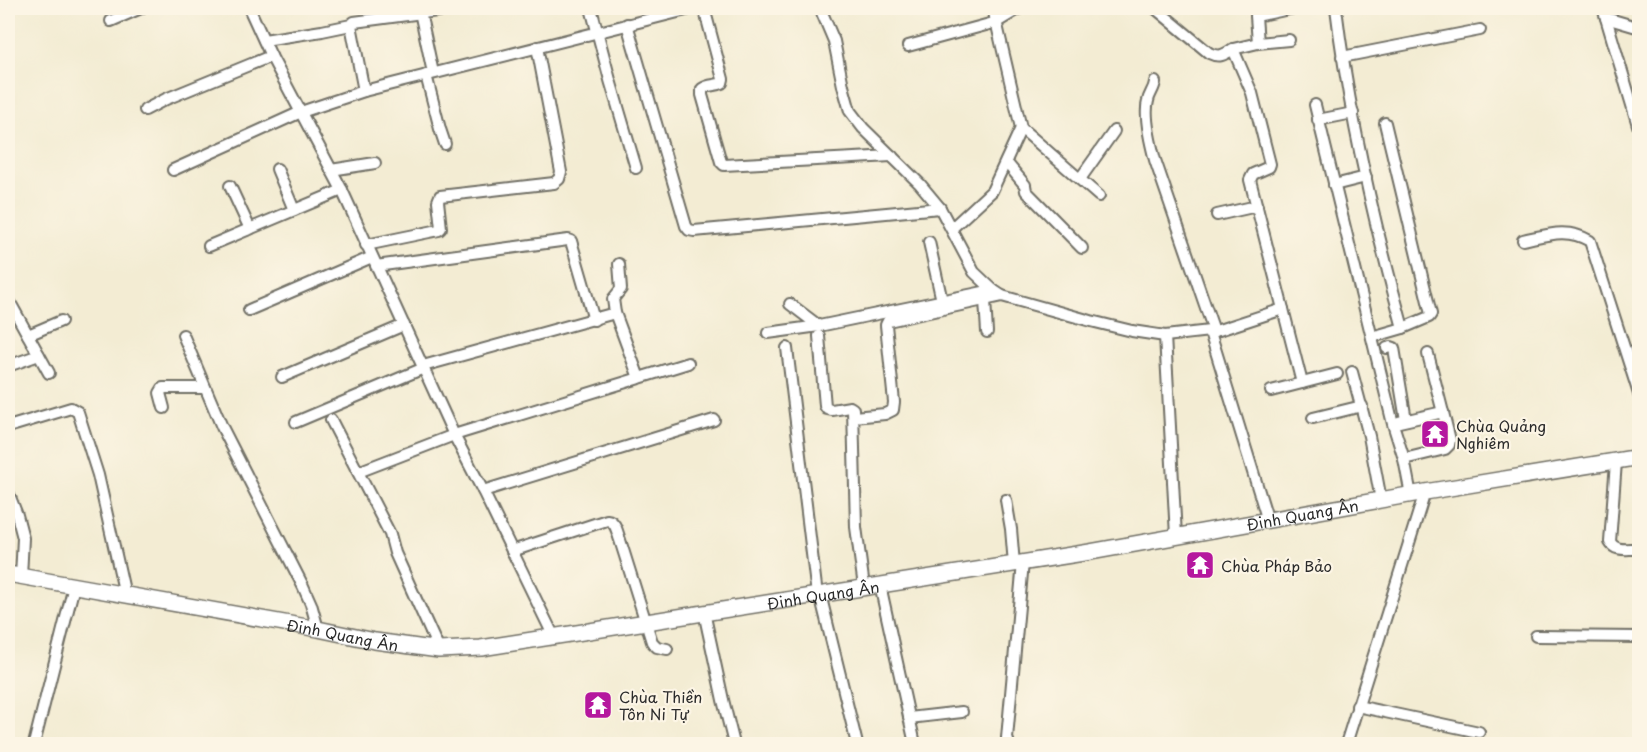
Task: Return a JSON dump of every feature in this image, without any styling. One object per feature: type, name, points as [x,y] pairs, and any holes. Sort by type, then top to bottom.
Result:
[{"type":"street","points":[[111,21],[141,8]]},
{"type":"street","points":[[249,8],[271,56],[342,190],[454,435],[554,637]]},
{"type":"street","points":[[264,40],[322,31],[351,25],[354,22],[460,8]]},
{"type":"street","points":[[591,8],[636,168]]},
{"type":"street","points":[[173,170],[301,112],[364,91],[691,8]]},
{"type":"street","points":[[704,8],[723,79],[718,85],[706,86],[702,89],[702,95],[721,162],[724,165],[892,156]]},
{"type":"street","points":[[820,8],[834,41],[850,111],[863,128],[920,184],[940,208],[974,272],[997,293]]},
{"type":"street","points":[[952,228],[992,191],[1021,128],[993,8]]},
{"type":"street","points":[[908,46],[997,21],[1020,8]]},
{"type":"street","points":[[1155,8],[1209,53],[1216,56],[1258,43],[1289,40]]},
{"type":"street","points":[[1258,43],[1257,15],[1294,8]]},
{"type":"street","points":[[1336,8],[1342,57],[1366,177],[1403,328]]},
{"type":"street","points":[[420,12],[440,129],[445,144]]},
{"type":"street","points":[[1605,13],[1640,28]]},
{"type":"street","points":[[1605,13],[1640,132]]},
{"type":"street","points":[[627,24],[689,230],[940,208]]},
{"type":"street","points":[[351,25],[364,91]]},
{"type":"street","points":[[1342,57],[1480,30]]},
{"type":"street","points":[[366,244],[440,230],[438,201],[440,196],[554,183],[559,179],[561,172],[537,47]]},
{"type":"street","points":[[1233,49],[1252,93],[1270,164],[1269,167],[1251,177],[1302,383]]},
{"type":"street","points":[[145,110],[165,99],[271,56]]},
{"type":"street","points":[[1155,82],[1147,108],[1155,160],[1212,332],[1268,521]]},
{"type":"street","points":[[1315,105],[1393,424],[1418,494],[1346,744]]},
{"type":"street","points":[[1318,120],[1353,113]]},
{"type":"street","points":[[1372,337],[1429,317],[1431,310],[1386,123]]},
{"type":"street","points":[[1021,128],[1099,196]]},
{"type":"street","points":[[1080,179],[1114,131]]},
{"type":"street","points":[[1006,162],[1025,185],[1026,191],[1082,248]]},
{"type":"street","points":[[332,170],[375,163]]},
{"type":"street","points":[[278,169],[294,210]]},
{"type":"street","points":[[1334,185],[1366,177]]},
{"type":"street","points":[[230,186],[250,229]]},
{"type":"street","points":[[209,246],[342,190]]},
{"type":"street","points":[[1217,216],[1257,206]]},
{"type":"street","points":[[1523,240],[1564,232],[1579,234],[1590,241],[1640,397]]},
{"type":"street","points":[[249,310],[374,262],[568,240],[571,241],[574,250],[594,320]]},
{"type":"street","points":[[929,242],[942,301]]},
{"type":"street","points":[[620,264],[621,289],[613,299],[615,313],[639,378]]},
{"type":"street","points":[[768,333],[819,331],[942,301],[997,293],[1091,321],[1165,336],[1212,332],[1283,309]]},
{"type":"street","points":[[854,417],[885,414],[893,410],[886,325],[888,321],[985,300],[997,293]]},
{"type":"street","points":[[8,300],[49,373]]},
{"type":"street","points":[[985,300],[987,332]]},
{"type":"street","points":[[790,304],[819,331],[825,406],[832,410],[852,407],[856,527],[864,587]]},
{"type":"street","points":[[296,422],[424,367],[615,313]]},
{"type":"street","points":[[28,335],[61,321]]},
{"type":"street","points":[[282,377],[404,326]]},
{"type":"street","points":[[183,335],[222,427],[303,586],[318,629]]},
{"type":"street","points":[[1165,336],[1176,536]]},
{"type":"street","points":[[787,348],[819,594],[858,744]]},
{"type":"street","points":[[1387,348],[1394,348],[1406,420]]},
{"type":"street","points":[[1404,459],[1445,449],[1449,445],[1450,440],[1428,354]]},
{"type":"street","points":[[8,366],[39,355]]},
{"type":"street","points":[[358,472],[454,435],[688,363]]},
{"type":"street","points":[[1352,372],[1369,436],[1381,500]]},
{"type":"street","points":[[1271,391],[1337,374]]},
{"type":"street","points":[[164,408],[160,393],[164,388],[205,388]]},
{"type":"street","points":[[1313,418],[1362,406]]},
{"type":"street","points":[[8,427],[71,408],[78,412],[98,475],[125,595]]},
{"type":"street","points":[[1393,424],[1443,412]]},
{"type":"street","points":[[331,420],[390,534],[395,553],[439,650]]},
{"type":"street","points":[[483,491],[714,420]]},
{"type":"street","name":"Đinh Quang Ân","points":[[14,575],[375,641],[439,650],[481,648],[1018,563],[1640,457]]},
{"type":"street","points":[[1616,462],[1610,542],[1617,549],[1634,549]]},
{"type":"street","points":[[8,492],[23,538],[14,575]]},
{"type":"street","points":[[1006,500],[1018,563],[1007,738],[1009,744]]},
{"type":"street","points":[[512,550],[612,520],[653,644],[667,649]]},
{"type":"street","points":[[34,744],[74,585]]},
{"type":"street","points":[[880,585],[915,744]]},
{"type":"street","points":[[704,612],[734,744]]},
{"type":"street","points":[[1536,636],[1640,637]]},
{"type":"street","points":[[1357,706],[1479,732]]},
{"type":"street","points":[[909,718],[962,712]]},
{"type":"place","name":"Chùa Quảng Nghiêm","points":[[1435,434]]},
{"type":"place","name":"Chùa Pháp Bảo","points":[[1200,565]]},
{"type":"place","name":"Chùa Thiền Tôn Ni Tự","points":[[598,705]]}]
